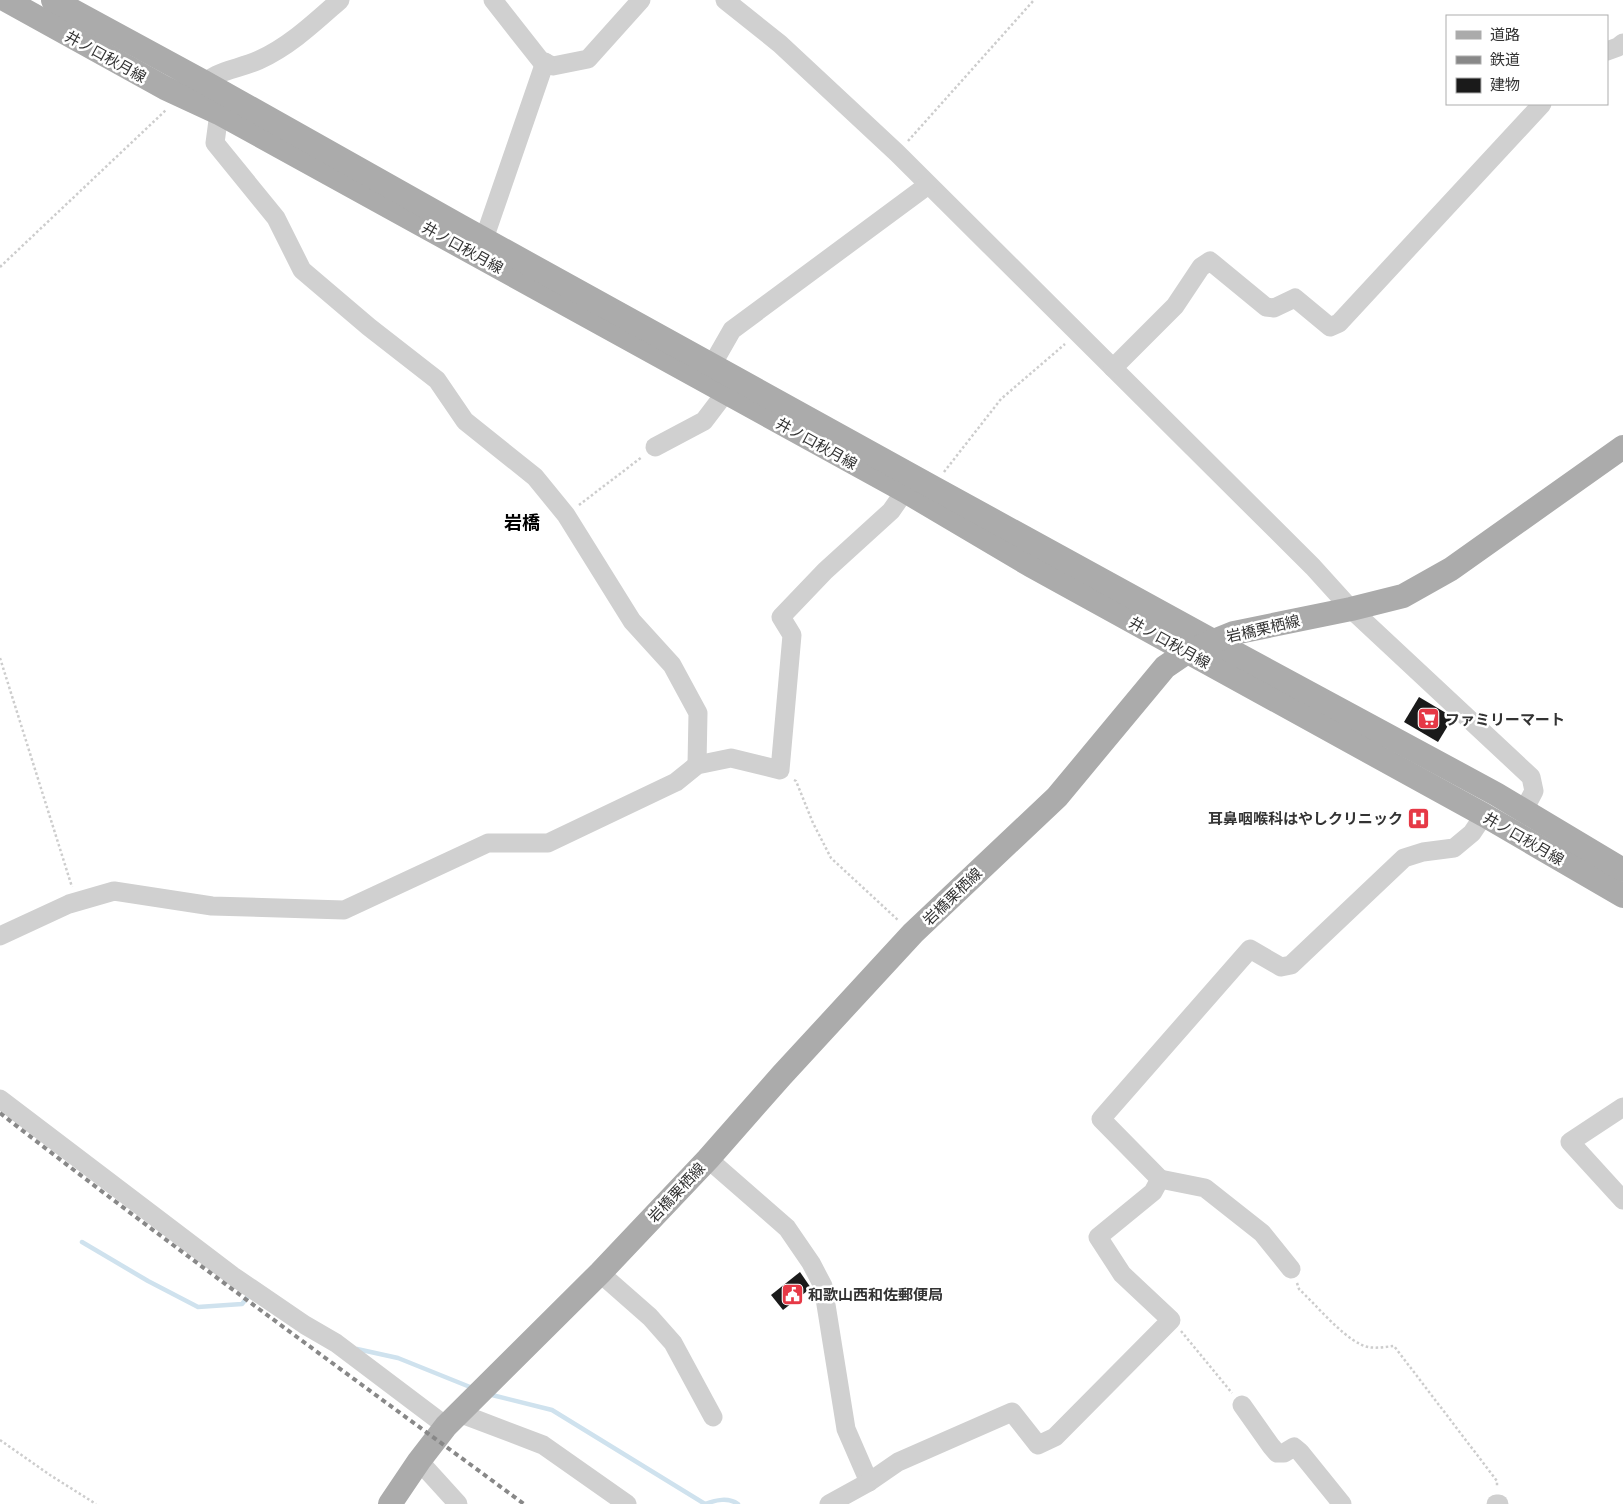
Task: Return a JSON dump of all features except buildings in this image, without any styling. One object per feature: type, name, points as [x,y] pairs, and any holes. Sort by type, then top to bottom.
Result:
[{"type":"main road","name":"井ノ口秋月線","points":[[6,0],[182,96],[219,113],[726,392],[909,483],[934,488],[1524,810],[1623,870]]},
{"type":"main road","name":"井ノ口秋月線","points":[[53,0],[712,365],[909,483],[1030,565],[1484,814],[1623,896]]},
{"type":"main road","name":"岩橋栗栖線","points":[[390,1504],[419,1461],[452,1420],[600,1273],[708,1159],[913,934],[1057,798],[1165,666],[1187,652],[1234,633],[1351,609],[1403,596],[1451,569],[1623,447]]},
{"type":"street","points":[[182,96],[218,73],[259,60],[294,39],[340,0]]},
{"type":"street","points":[[493,0],[541,61],[553,66],[588,59],[641,0]]},
{"type":"street","points":[[725,0],[780,44],[897,153],[1313,567],[1351,609],[1531,777],[1534,791],[1524,810]]},
{"type":"street","points":[[1608,51],[1623,43]]},
{"type":"street","points":[[484,239],[545,62]]},
{"type":"street","points":[[1113,368],[1175,306],[1201,267],[1210,262],[1266,307],[1274,308],[1295,298],[1330,327],[1339,323],[1541,105]]},
{"type":"street","points":[[219,113],[216,143],[276,218],[302,270],[369,327],[437,380],[465,422],[535,477],[566,516],[632,621],[672,665],[698,713],[697,765]]},
{"type":"street","points":[[712,365],[732,330],[928,185]]},
{"type":"street","points":[[656,447],[704,420],[726,392]]},
{"type":"street","points":[[0,936],[69,904],[114,891],[212,906],[344,910],[488,843],[548,843],[676,782],[697,765],[731,758],[780,770],[792,635],[781,618],[825,571],[892,511],[909,483]]},
{"type":"street","points":[[1291,1269],[1262,1233],[1205,1188],[1160,1179],[1101,1119],[1250,949],[1281,967],[1291,965],[1404,858],[1423,852],[1454,848],[1472,833],[1484,814]]},
{"type":"street","points":[[0,1099],[233,1276],[452,1420],[543,1444],[627,1504]]},
{"type":"street","points":[[1623,1107],[1570,1142],[1623,1200]]},
{"type":"street","points":[[708,1159],[787,1228],[812,1263],[823,1286],[846,1429],[869,1482]]},
{"type":"street","points":[[829,1504],[869,1482],[898,1462],[1012,1412],[1038,1445],[1055,1437],[1172,1320],[1122,1274],[1098,1237],[1153,1192],[1160,1179]]},
{"type":"street","points":[[600,1273],[650,1316],[673,1342],[713,1416]]},
{"type":"street","points":[[1242,1406],[1278,1453],[1284,1453],[1294,1447],[1342,1504]]},
{"type":"street","points":[[419,1461],[458,1504]]},
{"type":"path","points":[[897,153],[1034,0]]},
{"type":"path","points":[[0,267],[182,96]]},
{"type":"path","points":[[934,488],[945,470],[1000,399],[1078,333]]},
{"type":"path","points":[[566,516],[656,447]]},
{"type":"path","points":[[0,658],[65,868],[78,902]]},
{"type":"path","points":[[780,770],[796,782],[813,823],[831,858],[913,934]]},
{"type":"path","points":[[1291,1269],[1299,1289],[1344,1333],[1360,1345],[1374,1348],[1394,1346],[1497,1481],[1498,1504]]},
{"type":"path","points":[[1172,1320],[1242,1406]]},
{"type":"path","points":[[0,1440],[96,1504]]},
{"type":"waterway","points":[[82,1242],[148,1281],[198,1307],[242,1304],[251,1293]]},
{"type":"waterway","points":[[357,1349],[398,1358],[470,1387]]},
{"type":"waterway","points":[[492,1395],[552,1410],[705,1504]]},
{"type":"waterway","points":[[705,1504],[718,1500],[726,1500],[738,1504]]},
{"type":"railway","points":[[0,1113],[195,1262],[524,1504]]},
{"type":"place","name":"ファミリーマート","points":[[1429,719]]},
{"type":"place","name":"耳鼻咽喉科はやしクリニック","points":[[1419,818]]},
{"type":"place","name":"和歌山西和佐郵便局","points":[[792,1294]]},
{"type":"district","name":"岩橋","points":[[522,522]]}]
